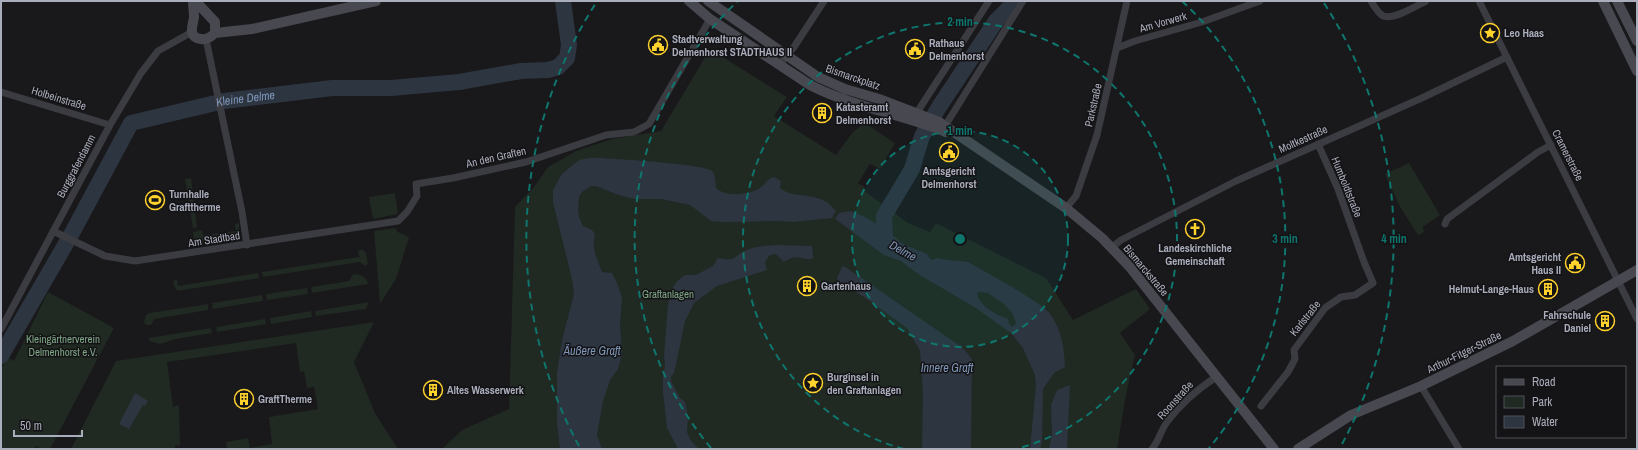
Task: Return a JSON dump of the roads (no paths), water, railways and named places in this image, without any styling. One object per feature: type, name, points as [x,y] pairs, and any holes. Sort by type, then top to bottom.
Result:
[{"type":"main road","points":[[193,1],[214,20],[215,29],[210,38],[198,38],[192,32],[191,24],[199,15],[208,15]]},
{"type":"main road","points":[[193,1],[194,19]]},
{"type":"main road","points":[[215,29],[238,30],[274,25],[376,1]]},
{"type":"main road","name":"Bismarckplatz","points":[[689,1],[710,19],[804,82],[827,94],[862,106],[919,118]]},
{"type":"main road","name":"Bismarckplatz","points":[[708,1],[818,77],[845,89],[879,99],[919,118]]},
{"type":"main road","points":[[1603,1],[1637,71]]},
{"type":"main road","points":[[1617,1],[1637,41]]},
{"type":"main road","name":"Bismarckstraße","points":[[919,118],[940,126],[967,142],[1066,208],[1102,238],[1133,272],[1197,350],[1216,377],[1274,449]]},
{"type":"main road","name":"Arthur-Fitger-Straße","points":[[1298,449],[1351,415],[1421,386],[1513,341],[1637,270]]},
{"type":"street","points":[[779,65],[797,43],[824,1]]},
{"type":"street","points":[[919,118],[951,59],[989,1]]},
{"type":"street","points":[[940,126],[1023,1]]},
{"type":"street","name":"Parkstraße","points":[[1066,208],[1076,196],[1097,135],[1127,1]]},
{"type":"street","name":"Am Vorwerk","points":[[1117,48],[1135,41],[1202,22],[1260,1]]},
{"type":"street","points":[[1371,1],[1383,16],[1392,17],[1426,1]]},
{"type":"street","name":"Cramerstraße","points":[[1480,1],[1637,319]]},
{"type":"street","name":"An den Graften","points":[[247,245],[398,221],[407,212],[417,196],[416,184],[453,178],[526,162],[606,135],[634,132],[649,124],[710,19]]},
{"type":"street","name":"Burggrafendamm","points":[[1,329],[110,125],[141,73],[158,51],[192,32]]},
{"type":"street","name":"Am Stadtbad","points":[[53,231],[105,256],[135,261],[247,245],[244,218],[206,39]]},
{"type":"street","name":"Moltkestraße","points":[[1111,248],[1121,240],[1236,181],[1424,97],[1507,57]]},
{"type":"street","name":"Holbeinstraße","points":[[1,92],[110,125]]},
{"type":"street","name":"Humboldtstraße","points":[[1318,144],[1338,189],[1373,283]]},
{"type":"street","points":[[1445,224],[1447,219],[1538,152],[1551,145]]},
{"type":"street","name":"Karlstraße","points":[[1261,406],[1288,372],[1295,359],[1294,350],[1325,308],[1341,297],[1355,295],[1373,283]]},
{"type":"street","name":"Roonstraße","points":[[1155,447],[1167,422],[1200,388],[1216,377]]},
{"type":"street","points":[[1421,386],[1459,449]]},
{"type":"water","name":"Äußere Graft","points":[[590,158],[659,162],[705,168],[713,172],[715,176],[716,188],[725,193],[731,194],[756,190],[774,177],[781,181],[780,188],[785,191],[814,197],[825,201],[836,211],[832,218],[793,222],[711,221],[690,205],[661,199],[634,199],[596,186],[591,186],[582,192],[579,197],[579,217],[583,226],[592,230],[595,234],[594,249],[602,272],[612,273],[622,297],[620,325],[622,354],[618,369],[610,380],[603,401],[597,435],[602,449],[560,449],[557,424],[557,373],[562,340],[574,294],[572,279],[553,202],[553,190],[562,174],[579,160]]},
{"type":"water","points":[[850,211],[865,217],[890,232],[892,236],[903,244],[927,254],[930,259],[933,260],[937,258],[968,262],[1046,309],[1058,327],[1062,340],[1065,367],[1054,373],[1043,389],[1042,441],[1040,449],[1030,449],[1036,385],[1035,375],[1023,348],[1011,333],[976,308],[918,274],[901,261],[884,255],[835,219],[839,213]],"holes":[[[977,293],[988,293],[1004,304],[1012,313],[1016,322],[1015,325],[1012,327],[1009,324],[1008,319],[993,312],[981,302]]]},
{"type":"water","points":[[776,245],[812,246],[813,258],[807,259],[794,257],[784,262],[776,254],[770,255],[765,262],[767,270],[717,286],[694,303],[685,321],[671,381],[680,398],[685,402],[688,417],[687,432],[691,441],[699,449],[678,449],[667,428],[663,392],[665,366],[664,355],[670,292],[677,281],[685,275],[696,275],[713,266],[718,258],[732,259],[750,249]]},
{"type":"water","name":"Innere Graft","points":[[844,266],[963,348],[972,359],[971,449],[922,449],[923,392],[920,351],[907,328],[867,299],[838,281],[837,278],[842,267]]},
{"type":"water","points":[[1070,385],[1067,449],[1049,449],[1052,434],[1051,405],[1057,390]]},
{"type":"water","points":[[135,393],[148,401],[145,406],[143,405],[129,429],[119,424]]},
{"type":"waterway","name":"Kleine Delme","points":[[1,356],[72,233],[131,123],[224,101],[332,88],[391,88],[459,82],[521,71],[548,70],[558,67],[567,58],[569,45],[563,1]]},
{"type":"waterway","name":"Delme","points":[[892,245],[885,240],[884,216],[912,169],[922,136],[939,107],[996,21],[1016,1]]},
{"type":"place","name":"Leo Haas","points":[[1490,33]]},
{"type":"place","name":"Stadtverwaltung Delmenhorst STADTHAUS II","points":[[658,45]]},
{"type":"place","name":"Rathaus Delmenhorst","points":[[915,49]]},
{"type":"place","name":"Katasteramt Delmenhorst","points":[[822,113]]},
{"type":"place","name":"Amtsgericht Delmenhorst","points":[[949,152]]},
{"type":"place","name":"Turnhalle Grafttherme","points":[[155,200]]},
{"type":"place","name":"Landeskirchliche Gemeinschaft","points":[[1195,229]]},
{"type":"place","name":"Amtsgericht Haus II","points":[[1575,263]]},
{"type":"place","name":"Gartenhaus","points":[[807,286]]},
{"type":"place","name":"Helmut-Lange-Haus","points":[[1548,289]]},
{"type":"place","name":"Fahrschule Daniel","points":[[1605,321]]},
{"type":"place","name":"Burginsel in den Graftanlagen","points":[[813,383]]},
{"type":"place","name":"Altes Wasserwerk","points":[[433,390]]},
{"type":"place","name":"GraftTherme","points":[[244,399]]},
{"type":"park label","name":"Graftanlagen","points":[[668,294]]},
{"type":"park label","name":"Kleingärtnerverein Delmenhorst e.V.","points":[[63,345]]}]
